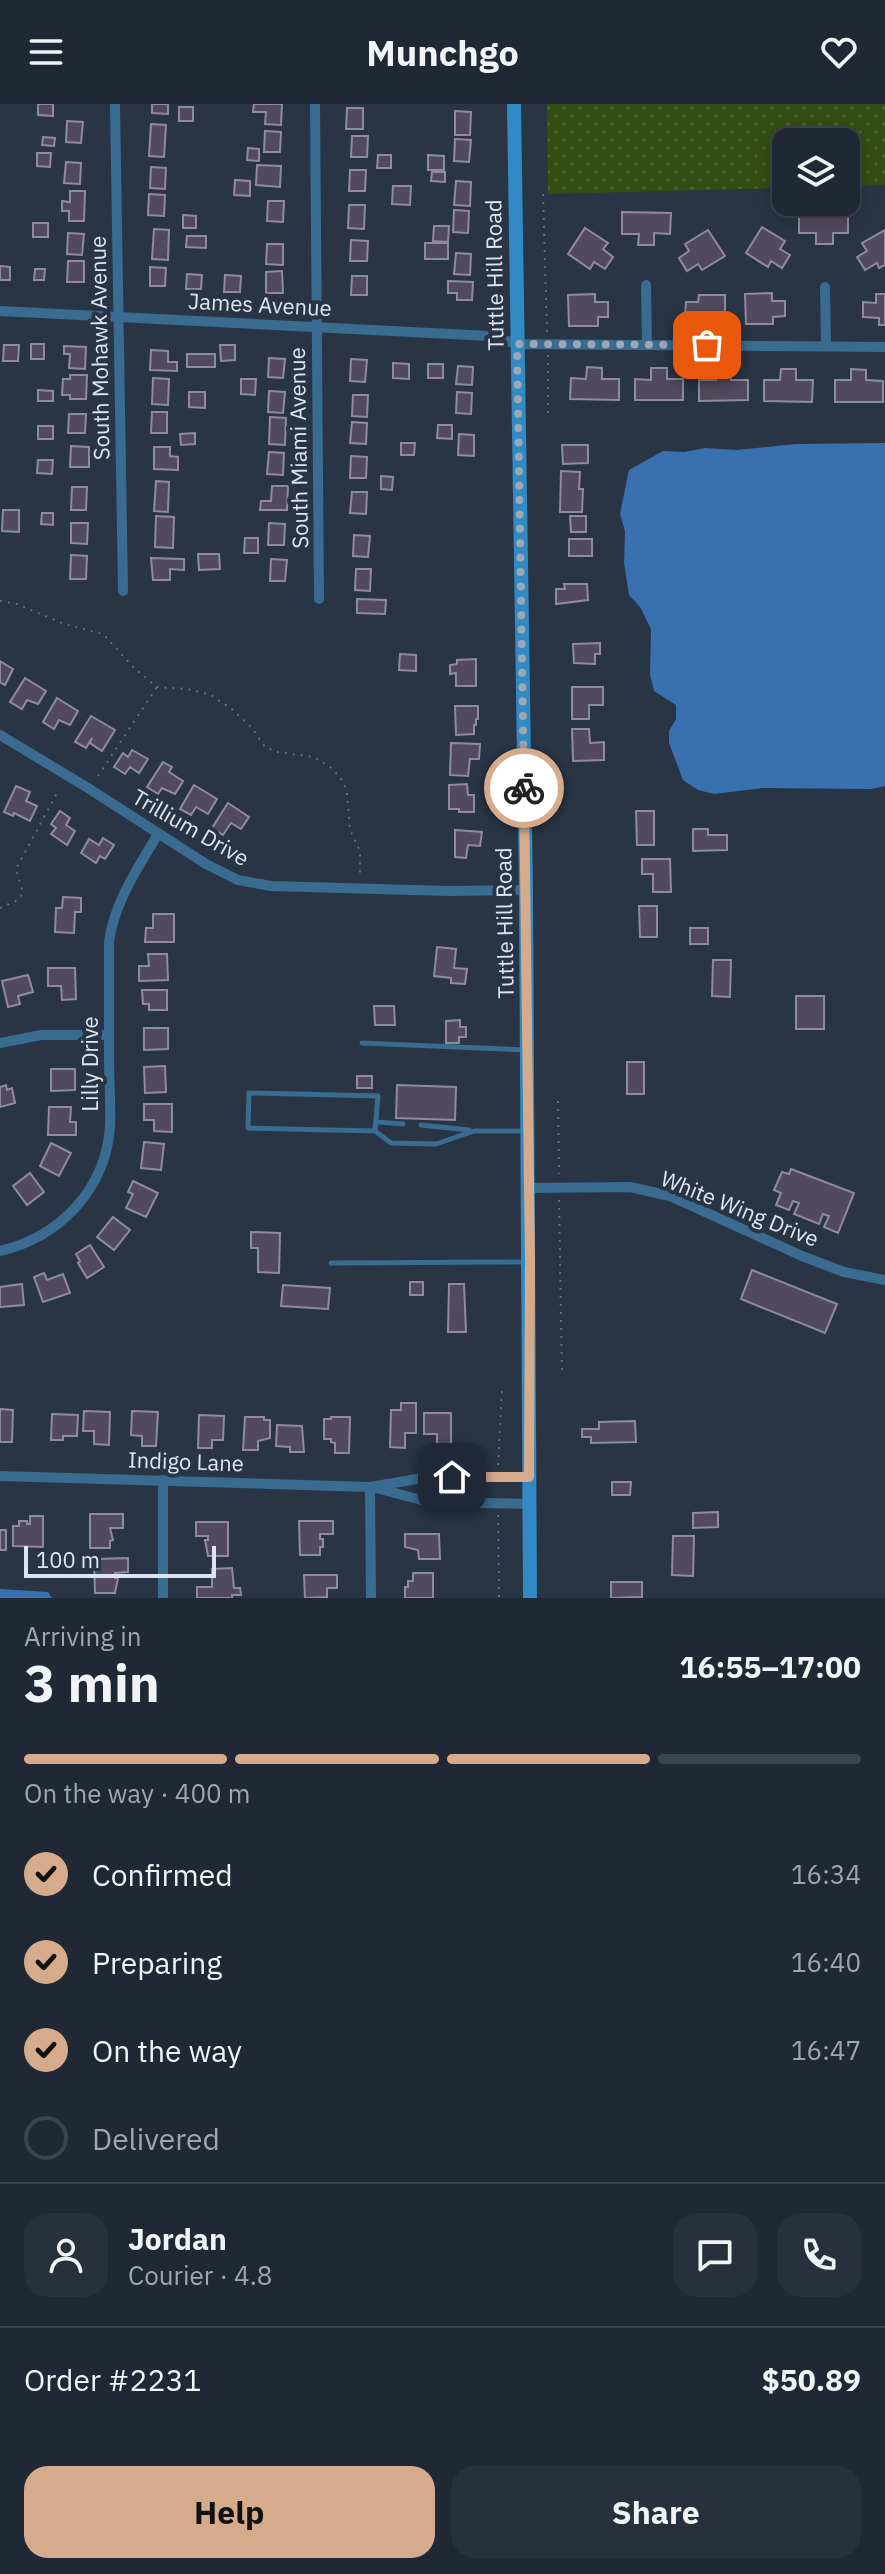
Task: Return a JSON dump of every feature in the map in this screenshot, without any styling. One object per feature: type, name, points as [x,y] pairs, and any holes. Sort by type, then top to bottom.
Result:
[{"type":"main road","name":"Tuttle Hill Road","points":[[514,104],[530,1262],[530,1598]]},
{"type":"street","name":"South Mohawk Avenue","points":[[115,104],[123,591]]},
{"type":"street","name":"South Miami Avenue","points":[[315,104],[319,599]]},
{"type":"street","points":[[646,285],[647,345]]},
{"type":"street","points":[[825,287],[826,345]]},
{"type":"street","name":"James Avenue","points":[[0,311],[490,336],[517,344],[885,347]]},
{"type":"street","name":"Trillium Drive","points":[[0,735],[220,872],[238,880],[271,886],[526,890]]},
{"type":"street","name":"Lilly Drive","points":[[0,1251],[34,1240],[54,1228],[77,1206],[103,1165],[110,1127],[111,927],[118,905],[158,834]]},
{"type":"street","points":[[0,1043],[41,1035],[109,1035]]},
{"type":"street","name":"White Wing Drive","points":[[529,1188],[630,1187],[670,1196],[830,1267],[885,1280]]},
{"type":"street","name":"Indigo Lane","points":[[0,1476],[370,1487],[429,1477],[529,1477]]},
{"type":"street","points":[[163,1480],[163,1598]]},
{"type":"street","points":[[370,1487],[371,1598]]},
{"type":"street","name":"Indigo Lane","points":[[370,1487],[429,1502],[529,1504]]},
{"type":"lane","points":[[362,1043],[527,1050]]},
{"type":"lane","points":[[375,1131],[378,1096],[249,1093],[248,1128],[375,1131],[391,1143],[436,1144],[474,1131]]},
{"type":"lane","points":[[376,1122],[403,1124]]},
{"type":"lane","points":[[421,1125],[474,1131],[528,1131]]},
{"type":"lane","points":[[331,1263],[530,1262]]},
{"type":"path","points":[[543,194],[548,414]]},
{"type":"path","points":[[0,601],[103,634],[135,669],[157,687],[187,689],[211,695],[252,728],[265,747],[277,752],[314,757],[333,769],[344,783],[350,830],[360,851],[360,888]]},
{"type":"path","points":[[98,776],[157,687]]},
{"type":"path","points":[[0,908],[18,900],[23,893],[16,869],[58,791]]},
{"type":"path","points":[[558,1101],[562,1375]]},
{"type":"green space","points":[[547,104],[885,104],[885,185],[860,186],[860,128],[772,128],[772,188],[548,194]]},
{"type":"water","points":[[885,443],[885,786],[872,789],[763,788],[714,794],[698,790],[683,780],[669,743],[669,731],[676,719],[676,705],[654,691],[650,675],[651,629],[640,607],[629,595],[624,563],[625,531],[620,514],[629,470],[663,451]]},
{"type":"water","points":[[0,1589],[48,1592],[52,1598],[0,1598]]},
{"type":"building","points":[[38,104],[53,104],[53,116],[38,115]]},
{"type":"building","points":[[152,104],[168,104],[168,114],[152,113]]},
{"type":"building","points":[[254,104],[282,104],[281,125],[265,124],[266,112],[253,112]]},
{"type":"building","points":[[179,107],[193,107],[193,121],[179,121]]},
{"type":"building","points":[[347,108],[363,108],[363,129],[346,129]]},
{"type":"building","points":[[455,111],[471,112],[470,135],[455,135]]},
{"type":"building","points":[[67,121],[83,122],[81,143],[66,142]]},
{"type":"building","points":[[151,124],[166,125],[164,157],[149,156]]},
{"type":"building","points":[[265,131],[281,132],[280,152],[264,152]]},
{"type":"building","points":[[352,136],[368,136],[367,157],[351,157]]},
{"type":"building","points":[[43,137],[55,138],[54,146],[42,145]]},
{"type":"building","points":[[455,139],[471,140],[469,162],[454,161]]},
{"type":"building","points":[[248,148],[259,149],[259,161],[247,160]]},
{"type":"building","points":[[37,153],[51,153],[50,167],[37,166]]},
{"type":"building","points":[[378,155],[391,155],[391,168],[377,168]]},
{"type":"building","points":[[428,155],[444,156],[444,170],[428,170]]},
{"type":"building","points":[[66,162],[81,163],[80,184],[64,183]]},
{"type":"building","points":[[257,165],[281,166],[280,187],[256,185]]},
{"type":"building","points":[[151,167],[166,168],[165,189],[150,188]]},
{"type":"building","points":[[350,170],[366,170],[365,191],[349,191]]},
{"type":"building","points":[[432,172],[445,172],[445,182],[431,181]]},
{"type":"building","points":[[235,180],[250,181],[250,196],[234,195]]},
{"type":"building","points":[[456,181],[471,182],[470,206],[454,205]]},
{"type":"building","points":[[393,186],[411,186],[410,205],[392,204]]},
{"type":"building","points":[[70,191],[85,191],[84,221],[69,221],[69,211],[62,211],[62,201],[70,202]]},
{"type":"building","points":[[149,194],[165,195],[164,216],[148,215]]},
{"type":"building","points":[[268,201],[284,201],[283,222],[267,221]]},
{"type":"building","points":[[349,205],[365,205],[364,229],[348,228]]},
{"type":"building","points":[[454,210],[469,211],[468,233],[453,232]]},
{"type":"building","points":[[622,212],[671,213],[670,234],[654,233],[654,245],[638,245],[639,234],[622,234]]},
{"type":"building","points":[[183,215],[196,216],[196,228],[183,228]]},
{"type":"building","points":[[799,216],[848,216],[848,233],[833,233],[833,244],[816,244],[816,233],[799,233]]},
{"type":"building","points":[[33,223],[48,223],[48,237],[33,237]]},
{"type":"building","points":[[434,226],[449,226],[448,242],[433,241]]},
{"type":"building","points":[[762,227],[785,241],[780,249],[790,255],[782,268],[771,261],[768,267],[746,253]]},
{"type":"building","points":[[585,228],[608,243],[603,249],[613,257],[605,269],[594,262],[590,269],[568,254]]},
{"type":"building","points":[[154,229],[169,230],[168,260],[152,259]]},
{"type":"building","points":[[708,230],[725,256],[702,270],[698,264],[687,271],[679,258],[689,251],[685,244]]},
{"type":"building","points":[[885,230],[885,265],[879,268],[877,263],[865,270],[857,257],[867,251],[862,243]]},
{"type":"building","points":[[68,233],[84,234],[82,255],[67,254]]},
{"type":"building","points":[[187,236],[206,236],[206,248],[186,247]]},
{"type":"building","points":[[351,240],[368,241],[367,261],[350,261]]},
{"type":"building","points":[[425,243],[448,243],[448,259],[425,259]]},
{"type":"building","points":[[267,244],[283,244],[283,265],[266,264]]},
{"type":"building","points":[[456,253],[471,254],[470,275],[454,274]]},
{"type":"building","points":[[68,261],[84,261],[84,282],[67,282]]},
{"type":"building","points":[[0,266],[10,267],[10,280],[0,280]]},
{"type":"building","points":[[150,267],[166,268],[165,286],[150,286]]},
{"type":"building","points":[[35,269],[45,269],[44,280],[34,280]]},
{"type":"building","points":[[282,271],[283,293],[266,293],[266,272]]},
{"type":"building","points":[[187,274],[202,275],[201,289],[186,289]]},
{"type":"building","points":[[225,275],[241,276],[240,292],[224,292]]},
{"type":"building","points":[[352,276],[367,276],[367,295],[351,295]]},
{"type":"building","points":[[448,281],[473,282],[472,300],[457,300],[457,293],[448,293]]},
{"type":"building","points":[[772,293],[772,301],[785,301],[785,316],[773,317],[773,324],[746,324],[745,294]]},
{"type":"building","points":[[595,294],[595,302],[608,302],[608,317],[598,317],[598,326],[569,326],[568,295]]},
{"type":"building","points":[[876,294],[885,294],[885,325],[879,325],[879,318],[863,317],[863,302],[876,303]]},
{"type":"building","points":[[699,295],[725,295],[725,327],[698,326],[698,318],[685,318],[686,302],[698,302]]},
{"type":"building","points":[[31,344],[44,344],[44,359],[31,359]]},
{"type":"building","points":[[4,345],[19,345],[18,361],[3,361]]},
{"type":"building","points":[[220,345],[235,345],[235,360],[221,361]]},
{"type":"building","points":[[64,346],[86,347],[85,369],[69,368],[70,354],[64,354]]},
{"type":"building","points":[[151,350],[168,351],[168,362],[177,362],[177,371],[150,370]]},
{"type":"building","points":[[187,354],[215,354],[215,367],[187,367]]},
{"type":"building","points":[[269,358],[285,359],[283,378],[268,377]]},
{"type":"building","points":[[351,359],[367,360],[365,382],[350,381]]},
{"type":"building","points":[[393,363],[409,364],[409,379],[393,378]]},
{"type":"building","points":[[428,364],[443,364],[443,378],[428,378]]},
{"type":"building","points":[[458,366],[473,367],[472,385],[456,384]]},
{"type":"building","points":[[587,367],[602,368],[602,379],[619,379],[619,400],[570,399],[571,378],[586,379]]},
{"type":"building","points":[[651,368],[667,368],[667,379],[683,379],[683,400],[635,400],[635,379],[651,380]]},
{"type":"building","points":[[716,369],[731,369],[731,380],[748,380],[748,400],[699,401],[699,380],[716,380]]},
{"type":"building","points":[[781,369],[796,369],[796,380],[813,380],[812,402],[764,401],[764,380],[780,380]]},
{"type":"building","points":[[851,369],[866,370],[866,380],[883,381],[883,402],[835,402],[835,380],[851,380]]},
{"type":"building","points":[[70,375],[87,375],[86,399],[70,399],[70,395],[62,395],[63,379],[70,379]]},
{"type":"building","points":[[153,378],[169,379],[168,405],[152,404]]},
{"type":"building","points":[[241,379],[256,379],[255,395],[241,394]]},
{"type":"building","points":[[38,390],[53,391],[53,401],[38,401]]},
{"type":"building","points":[[269,391],[285,392],[283,413],[268,412]]},
{"type":"building","points":[[189,392],[205,392],[205,408],[189,407]]},
{"type":"building","points":[[457,392],[472,393],[471,414],[456,413]]},
{"type":"building","points":[[353,395],[368,395],[367,417],[352,416]]},
{"type":"building","points":[[152,412],[167,412],[167,433],[151,433]]},
{"type":"building","points":[[69,414],[86,414],[85,433],[68,433]]},
{"type":"building","points":[[270,417],[286,418],[285,445],[269,444]]},
{"type":"building","points":[[352,422],[367,423],[366,444],[350,443]]},
{"type":"building","points":[[438,425],[452,425],[452,439],[437,438]]},
{"type":"building","points":[[38,426],[53,426],[53,439],[38,439]]},
{"type":"building","points":[[195,433],[195,444],[181,445],[180,434]]},
{"type":"building","points":[[459,434],[474,435],[474,456],[458,455]]},
{"type":"building","points":[[401,443],[415,443],[414,455],[401,455]]},
{"type":"building","points":[[562,445],[588,445],[588,463],[563,464]]},
{"type":"building","points":[[71,446],[89,447],[89,467],[70,467]]},
{"type":"building","points":[[154,447],[170,447],[170,456],[178,457],[178,470],[154,469]]},
{"type":"building","points":[[269,452],[284,453],[283,475],[267,474]]},
{"type":"building","points":[[351,456],[367,457],[366,478],[350,478]]},
{"type":"building","points":[[38,460],[53,460],[52,474],[37,473]]},
{"type":"building","points":[[561,471],[580,472],[582,512],[560,512]]},
{"type":"building","points":[[381,476],[393,477],[392,490],[381,489]]},
{"type":"building","points":[[156,481],[169,482],[168,512],[154,511]]},
{"type":"building","points":[[272,486],[288,486],[287,510],[260,510],[261,501],[271,501]]},
{"type":"building","points":[[72,487],[87,487],[86,510],[71,510]]},
{"type":"building","points":[[352,492],[367,492],[366,514],[350,513]]},
{"type":"building","points":[[3,510],[19,510],[19,532],[2,531]]},
{"type":"building","points":[[42,513],[53,513],[53,525],[41,524]]},
{"type":"building","points":[[156,516],[174,517],[173,548],[155,547]]},
{"type":"building","points":[[570,516],[586,516],[586,532],[571,532]]},
{"type":"building","points":[[71,523],[88,523],[87,544],[71,543]]},
{"type":"building","points":[[269,523],[285,524],[284,545],[268,545]]},
{"type":"building","points":[[354,535],[370,536],[368,557],[353,556]]},
{"type":"building","points":[[245,538],[258,538],[258,553],[244,553]]},
{"type":"building","points":[[569,539],[592,539],[592,556],[569,556]]},
{"type":"building","points":[[198,554],[219,554],[220,569],[199,570]]},
{"type":"building","points":[[71,555],[87,556],[86,579],[70,579]]},
{"type":"building","points":[[151,558],[184,559],[184,570],[170,569],[170,580],[153,580]]},
{"type":"building","points":[[271,559],[287,560],[285,581],[270,581]]},
{"type":"building","points":[[356,569],[371,569],[370,591],[355,590]]},
{"type":"building","points":[[564,584],[587,584],[588,600],[556,604],[556,589],[565,589]]},
{"type":"building","points":[[357,599],[386,600],[385,614],[357,613]]},
{"type":"building","points":[[600,643],[600,654],[595,654],[595,664],[574,663],[573,644]]},
{"type":"building","points":[[400,654],[416,655],[416,671],[399,670]]},
{"type":"building","points":[[476,659],[476,686],[456,686],[456,673],[450,674],[450,665],[457,664],[457,660]]},
{"type":"building","points":[[0,661],[13,669],[5,685],[0,682]]},
{"type":"building","points":[[25,678],[46,691],[38,704],[27,700],[22,709],[10,702]]},
{"type":"building","points":[[572,687],[603,687],[603,705],[589,705],[589,719],[572,719]]},
{"type":"building","points":[[57,698],[78,711],[70,725],[59,720],[54,729],[43,722]]},
{"type":"building","points":[[455,706],[478,706],[474,734],[456,735]]},
{"type":"building","points":[[91,716],[115,730],[102,751],[90,743],[92,738],[86,748],[75,742]]},
{"type":"building","points":[[572,729],[589,729],[590,743],[604,742],[604,760],[573,761]]},
{"type":"building","points":[[451,743],[480,744],[479,759],[470,759],[468,776],[450,775]]},
{"type":"building","points":[[132,750],[148,759],[139,773],[130,767],[125,774],[114,767],[123,753],[128,757]]},
{"type":"building","points":[[163,762],[172,767],[169,772],[183,781],[175,794],[162,788],[158,794],[147,787]]},
{"type":"building","points":[[467,784],[468,795],[474,795],[474,812],[449,809],[449,785]]},
{"type":"building","points":[[194,785],[217,799],[208,814],[196,807],[191,815],[180,809]]},
{"type":"building","points":[[16,786],[30,792],[26,801],[37,806],[30,821],[4,812]]},
{"type":"building","points":[[228,803],[249,817],[241,829],[231,823],[223,835],[212,828]]},
{"type":"building","points":[[60,811],[70,818],[66,825],[75,831],[67,845],[51,834],[56,828],[51,824]]},
{"type":"building","points":[[636,811],[654,811],[654,845],[637,845]]},
{"type":"building","points":[[693,829],[708,829],[708,835],[727,835],[727,850],[693,851]]},
{"type":"building","points":[[455,830],[482,832],[480,846],[468,845],[466,858],[455,857]]},
{"type":"building","points":[[103,838],[114,845],[105,859],[100,856],[96,863],[81,853],[89,839],[99,845]]},
{"type":"building","points":[[642,859],[670,859],[671,892],[653,892],[653,874],[642,874]]},
{"type":"building","points":[[63,897],[81,898],[81,912],[75,912],[74,933],[55,932],[56,908],[62,908]]},
{"type":"building","points":[[639,906],[657,906],[657,937],[640,937]]},
{"type":"building","points":[[153,914],[174,914],[174,942],[145,942],[146,928],[153,928]]},
{"type":"building","points":[[690,928],[708,928],[708,944],[690,944]]},
{"type":"building","points":[[437,947],[456,949],[454,968],[467,969],[465,984],[451,983],[451,978],[434,976]]},
{"type":"building","points":[[148,954],[167,954],[168,980],[139,981],[139,966],[149,966]]},
{"type":"building","points":[[713,960],[731,960],[730,997],[712,996]]},
{"type":"building","points":[[48,968],[75,968],[76,999],[62,1000],[61,986],[48,986]]},
{"type":"building","points":[[28,975],[33,992],[18,996],[20,1004],[8,1007],[2,981]]},
{"type":"building","points":[[142,990],[167,990],[167,1010],[149,1010],[149,1004],[143,1004]]},
{"type":"building","points":[[796,996],[824,996],[824,1029],[796,1029]]},
{"type":"building","points":[[374,1006],[394,1006],[395,1025],[375,1025]]},
{"type":"building","points":[[460,1020],[460,1027],[466,1027],[466,1037],[459,1037],[459,1043],[446,1043],[446,1021]]},
{"type":"building","points":[[144,1028],[168,1028],[168,1049],[144,1050]]},
{"type":"building","points":[[627,1062],[644,1062],[644,1094],[627,1094]]},
{"type":"building","points":[[165,1066],[166,1092],[145,1093],[144,1067]]},
{"type":"building","points":[[51,1069],[75,1069],[75,1090],[51,1091]]},
{"type":"building","points":[[357,1076],[372,1076],[372,1088],[357,1088]]},
{"type":"building","points":[[6,1085],[7,1090],[12,1088],[15,1103],[0,1107],[0,1087]]},
{"type":"building","points":[[397,1085],[456,1087],[455,1120],[396,1118]]},
{"type":"building","points":[[144,1104],[172,1104],[172,1132],[154,1131],[154,1120],[144,1120]]},
{"type":"building","points":[[49,1107],[71,1107],[70,1122],[76,1122],[76,1135],[48,1135]]},
{"type":"building","points":[[144,1142],[164,1144],[161,1170],[141,1168]]},
{"type":"building","points":[[51,1143],[71,1153],[59,1176],[40,1166]]},
{"type":"building","points":[[791,1169],[854,1193],[838,1233],[824,1227],[829,1216],[823,1214],[819,1224],[794,1214],[799,1203],[793,1201],[789,1210],[776,1205],[781,1193],[774,1190],[782,1172],[789,1174]]},
{"type":"building","points":[[30,1173],[44,1192],[27,1205],[13,1186]]},
{"type":"building","points":[[133,1181],[158,1193],[146,1217],[126,1208],[133,1194],[128,1192]]},
{"type":"building","points":[[113,1217],[130,1230],[114,1250],[97,1237]]},
{"type":"building","points":[[251,1232],[280,1233],[279,1273],[258,1272],[258,1248],[251,1248]]},
{"type":"building","points":[[90,1245],[104,1267],[87,1278],[76,1254]]},
{"type":"building","points":[[752,1270],[837,1304],[825,1333],[741,1299]]},
{"type":"building","points":[[44,1273],[47,1280],[63,1274],[70,1293],[43,1302],[34,1277]]},
{"type":"building","points":[[410,1282],[423,1282],[423,1295],[410,1295]]},
{"type":"building","points":[[22,1284],[24,1305],[0,1307],[0,1287]]},
{"type":"building","points":[[449,1284],[464,1284],[466,1332],[448,1332]]},
{"type":"building","points":[[283,1285],[330,1288],[328,1309],[281,1306]]},
{"type":"building","points":[[401,1403],[416,1403],[416,1433],[405,1433],[405,1448],[390,1447],[391,1410],[401,1410]]},
{"type":"building","points":[[0,1409],[13,1410],[12,1442],[0,1442]]},
{"type":"building","points":[[84,1411],[110,1412],[109,1445],[94,1444],[94,1431],[83,1431]]},
{"type":"building","points":[[132,1411],[158,1412],[156,1446],[142,1446],[142,1436],[131,1435]]},
{"type":"building","points":[[424,1413],[451,1413],[451,1445],[437,1445],[437,1434],[424,1434]]},
{"type":"building","points":[[52,1414],[78,1415],[77,1436],[51,1440]]},
{"type":"building","points":[[199,1415],[224,1416],[223,1440],[212,1440],[212,1448],[198,1448]]},
{"type":"building","points":[[245,1417],[270,1420],[270,1438],[258,1441],[258,1450],[243,1450]]},
{"type":"building","points":[[350,1417],[349,1453],[335,1453],[335,1443],[324,1439],[324,1419]]},
{"type":"building","points":[[635,1421],[636,1442],[591,1443],[591,1437],[582,1437],[582,1429],[599,1429],[599,1422]]},
{"type":"building","points":[[277,1425],[302,1426],[304,1452],[290,1452],[290,1447],[276,1446]]},
{"type":"building","points":[[612,1482],[631,1482],[630,1495],[612,1495]]},
{"type":"building","points":[[718,1512],[718,1527],[693,1528],[693,1513]]},
{"type":"building","points":[[90,1514],[123,1514],[123,1528],[110,1528],[113,1540],[110,1541],[110,1548],[90,1548]]},
{"type":"building","points":[[30,1516],[43,1516],[43,1547],[13,1546],[13,1526],[19,1526],[19,1521],[30,1524]]},
{"type":"building","points":[[299,1521],[333,1521],[333,1534],[320,1534],[323,1547],[320,1547],[320,1555],[300,1555]]},
{"type":"building","points":[[196,1522],[228,1522],[228,1556],[208,1556],[205,1540],[208,1536],[196,1536]]},
{"type":"building","points":[[0,1530],[6,1530],[6,1550],[0,1550]]},
{"type":"building","points":[[405,1534],[439,1534],[440,1559],[419,1559],[418,1550],[405,1547]]},
{"type":"building","points":[[673,1536],[694,1536],[693,1576],[672,1575]]},
{"type":"building","points":[[128,1558],[128,1572],[115,1573],[115,1578],[118,1578],[115,1593],[95,1593],[94,1559]]},
{"type":"building","points":[[232,1568],[234,1588],[240,1588],[241,1595],[197,1598],[197,1587],[212,1587],[212,1569]]},
{"type":"building","points":[[413,1573],[433,1573],[433,1598],[405,1598],[405,1587],[408,1587],[408,1581],[413,1581]]},
{"type":"building","points":[[304,1575],[337,1575],[337,1588],[327,1588],[327,1597],[305,1598]]},
{"type":"building","points":[[611,1582],[642,1582],[642,1597],[611,1598]]},
{"type":"way so far","points":[[524,788],[517,344],[707,345]]},
{"type":"route","points":[[452,1477],[529,1477],[530,1262],[524,788]]}]
